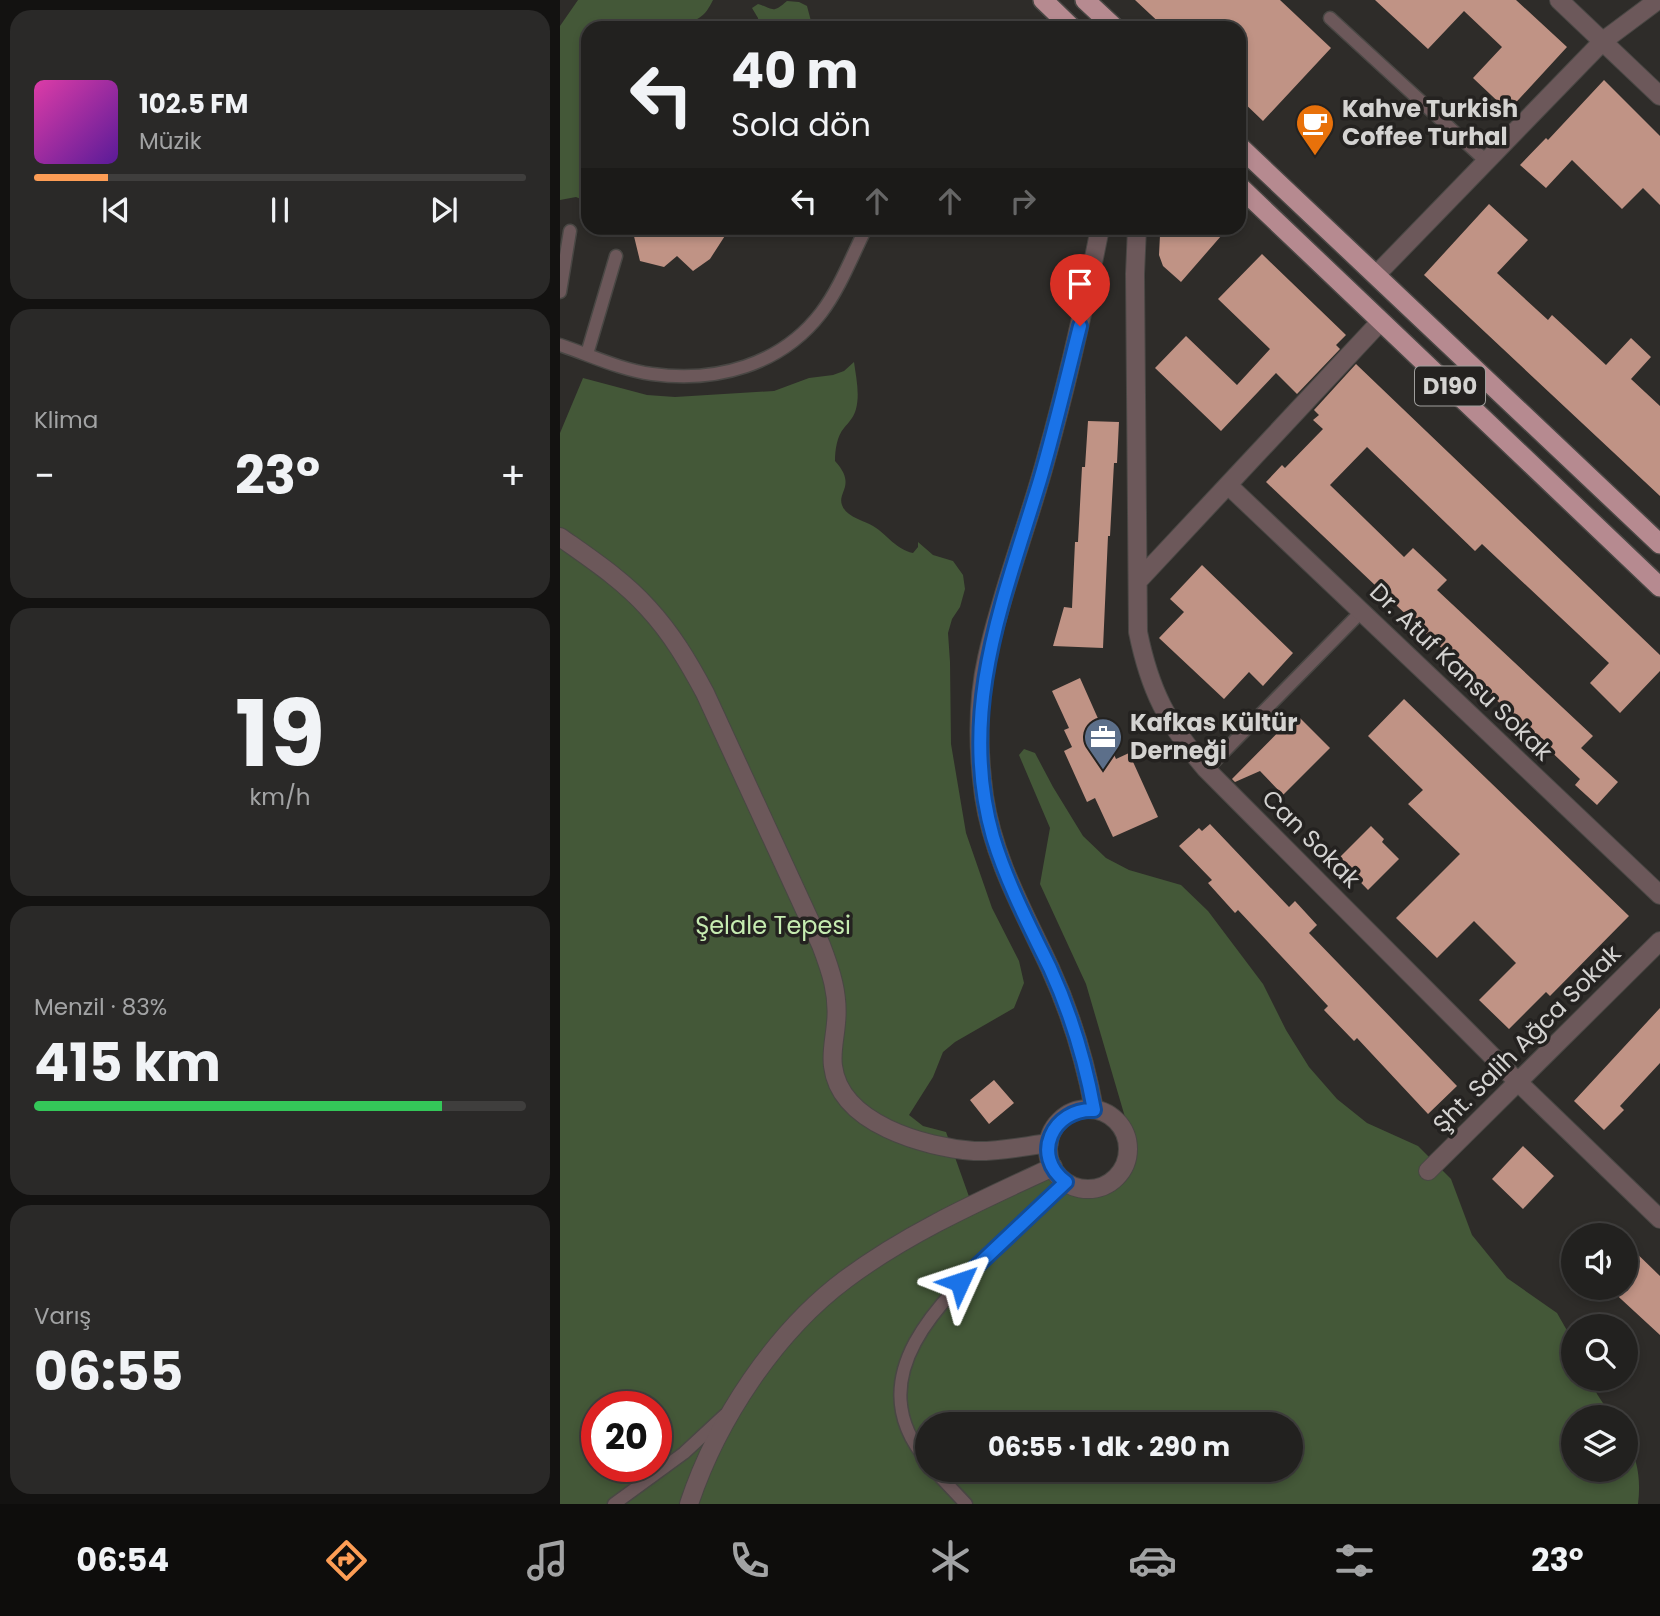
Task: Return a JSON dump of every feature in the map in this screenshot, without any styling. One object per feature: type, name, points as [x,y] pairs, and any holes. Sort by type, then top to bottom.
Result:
[{"type":"highway","points":[[1043,0],[1065,21]]},
{"type":"highway","points":[[1085,0],[1108,21]]},
{"type":"highway","name":"D190","points":[[1246,153],[1660,544]]},
{"type":"highway","name":"D190","points":[[1246,193],[1660,587]]},
{"type":"street","points":[[1559,0],[1660,96]]},
{"type":"street","points":[[1376,275],[1603,41],[1658,0]]},
{"type":"street","points":[[1094,1110],[1079,1042],[1069,1014],[1007,878],[993,835],[984,796],[980,712],[989,648],[1047,456],[1080,326],[1099,235]]},
{"type":"street","name":"Can Sokak","points":[[1137,235],[1138,632],[1146,668],[1160,706],[1179,737],[1207,769],[1518,1082],[1660,1219]]},
{"type":"street","points":[[1138,581],[1381,321]]},
{"type":"street","name":"Dr. Atuf Kansu Sokak","points":[[1228,485],[1660,895]]},
{"type":"street","points":[[560,537],[625,585],[648,607],[684,654],[705,693],[832,974],[837,1000],[833,1066],[848,1102],[872,1120],[926,1141],[953,1148],[976,1151],[1005,1150],[1049,1143]]},
{"type":"street","name":"Şht. Salih Ağca Sokak","points":[[1429,1171],[1660,941]]},
{"type":"street","points":[[1082,1109],[1094,1110],[1106,1113],[1116,1120],[1128,1142],[1128,1155],[1117,1177],[1107,1185],[1095,1189],[1066,1182],[1053,1167],[1049,1155],[1049,1143],[1060,1121],[1070,1113],[1082,1109]]},
{"type":"street","points":[[689,1504],[712,1450],[759,1368],[816,1304],[847,1279],[936,1224],[1053,1167]]},
{"type":"lane","points":[[1330,19],[1486,161]]},
{"type":"lane","points":[[560,292],[570,231]]},
{"type":"lane","points":[[560,345],[651,374],[679,376],[733,371],[757,363],[795,341],[811,325],[835,292],[863,235]]},
{"type":"lane","points":[[587,354],[616,256]]},
{"type":"lane","points":[[1207,769],[1362,611]]},
{"type":"lane","points":[[915,1441],[900,1404],[903,1371],[911,1351],[939,1307],[960,1282],[1066,1182]]},
{"type":"lane","points":[[614,1504],[684,1453],[735,1406]]},
{"type":"lane","points":[[946,1482],[967,1504]]},
{"type":"green space","points":[[578,0],[713,0],[700,18],[691,21],[581,21],[581,199],[576,197],[560,200],[560,26]]},
{"type":"green space","points":[[787,1],[799,2],[807,6],[811,21],[758,21],[752,8],[758,4],[770,9],[778,8]]},
{"type":"green space","name":"Şelale Tepesi","points":[[854,362],[858,397],[855,412],[840,435],[835,452],[835,461],[846,482],[841,500],[844,509],[907,551],[913,553],[918,542],[933,555],[953,561],[963,575],[965,589],[948,633],[951,744],[966,833],[992,908],[1019,961],[1024,983],[1014,1008],[955,1042],[943,1052],[933,1077],[909,1115],[923,1126],[946,1132],[972,1205],[1053,1167],[1064,1179],[1076,1186],[1101,1186],[1112,1181],[1120,1171],[1126,1158],[1128,1142],[1132,1141],[1086,984],[1040,884],[1050,828],[1019,755],[1024,749],[1035,753],[1083,836],[1106,858],[1129,870],[1181,885],[1208,911],[1263,984],[1286,1030],[1309,1067],[1337,1099],[1367,1123],[1418,1146],[1451,1179],[1472,1235],[1507,1278],[1557,1313],[1561,1320],[1561,1391],[1596,1391],[1604,1405],[1561,1405],[1561,1482],[1638,1482],[1638,1470],[1639,1487],[1638,1504],[560,1504],[560,433],[583,378],[647,395],[675,397],[774,391],[809,378],[844,371]]},
{"type":"building","points":[[1135,0],[1280,0],[1331,48],[1263,121],[1246,105],[1246,21],[1158,21]]},
{"type":"building","points":[[1375,0],[1516,0],[1567,47],[1508,111],[1473,78],[1502,47],[1464,11],[1428,49]]},
{"type":"building","points":[[1604,80],[1660,136],[1660,205],[1643,188],[1622,209],[1572,160],[1546,188],[1520,165],[1546,138],[1548,140]]},
{"type":"building","points":[[1489,204],[1528,240],[1497,273],[1548,320],[1552,315],[1606,365],[1631,338],[1651,357],[1631,379],[1660,406],[1660,496],[1424,275]]},
{"type":"building","points":[[634,235],[725,235],[710,259],[693,271],[677,256],[664,267],[640,261]]},
{"type":"building","points":[[1160,235],[1222,235],[1181,282],[1163,266],[1159,255]]},
{"type":"building","points":[[1262,254],[1346,335],[1336,345],[1340,349],[1297,394],[1276,373],[1221,431],[1155,368],[1186,336],[1237,385],[1270,349],[1218,299]]},
{"type":"building","points":[[1356,364],[1660,655],[1660,671],[1620,713],[1590,683],[1609,663],[1482,544],[1475,551],[1367,447],[1330,485],[1404,557],[1413,548],[1447,580],[1437,590],[1593,736],[1581,748],[1618,782],[1597,805],[1575,785],[1580,779],[1266,482],[1282,465],[1285,468],[1323,429],[1313,420],[1319,415],[1314,410]]},
{"type":"building","points":[[1088,421],[1119,422],[1108,536],[1103,648],[1053,646],[1064,607],[1072,608],[1075,542],[1078,542],[1082,467],[1085,467]]},
{"type":"building","points":[[1202,565],[1293,653],[1263,686],[1249,672],[1224,699],[1159,638],[1184,612],[1170,599]]},
{"type":"building","points":[[1080,678],[1116,759],[1129,753],[1158,817],[1113,837],[1095,798],[1087,802],[1064,751],[1072,747],[1064,730],[1069,728],[1052,691]]},
{"type":"building","points":[[1404,699],[1629,916],[1550,996],[1546,992],[1509,1029],[1479,1000],[1516,963],[1474,921],[1437,958],[1396,918],[1460,854],[1408,804],[1423,790],[1368,736]]},
{"type":"building","points":[[1296,714],[1330,748],[1283,795],[1260,771],[1235,782],[1232,779]]},
{"type":"building","points":[[1210,824],[1289,907],[1295,901],[1317,925],[1309,933],[1457,1086],[1428,1114],[1357,1038],[1354,1041],[1324,1010],[1328,1006],[1238,910],[1235,913],[1208,883],[1212,880],[1179,846],[1199,828],[1202,831]]},
{"type":"building","points":[[1371,826],[1399,859],[1368,890],[1338,859]]},
{"type":"building","points":[[1660,1008],[1660,1063],[1620,1106],[1624,1110],[1604,1130],[1574,1101]]},
{"type":"building","points":[[994,1080],[1014,1103],[989,1124],[970,1100]]},
{"type":"building","points":[[1523,1146],[1554,1176],[1523,1209],[1492,1179]]},
{"type":"building","points":[[1638,1255],[1660,1276],[1660,1335],[1622,1300],[1638,1300]]},
{"type":"place","name":"Kahve Turkish Coffee Turhal","points":[[1315,157]]},
{"type":"place","name":"Kafkas Kültür Derneği","points":[[1103,771]]},
{"type":"route","points":[[960,1282],[1066,1182],[1053,1167],[1049,1155],[1053,1131],[1070,1113],[1082,1109],[1094,1110],[1089,1079],[1069,1014],[1007,878],[993,835],[984,796],[980,712],[986,660],[1047,456],[1080,326]]}]
